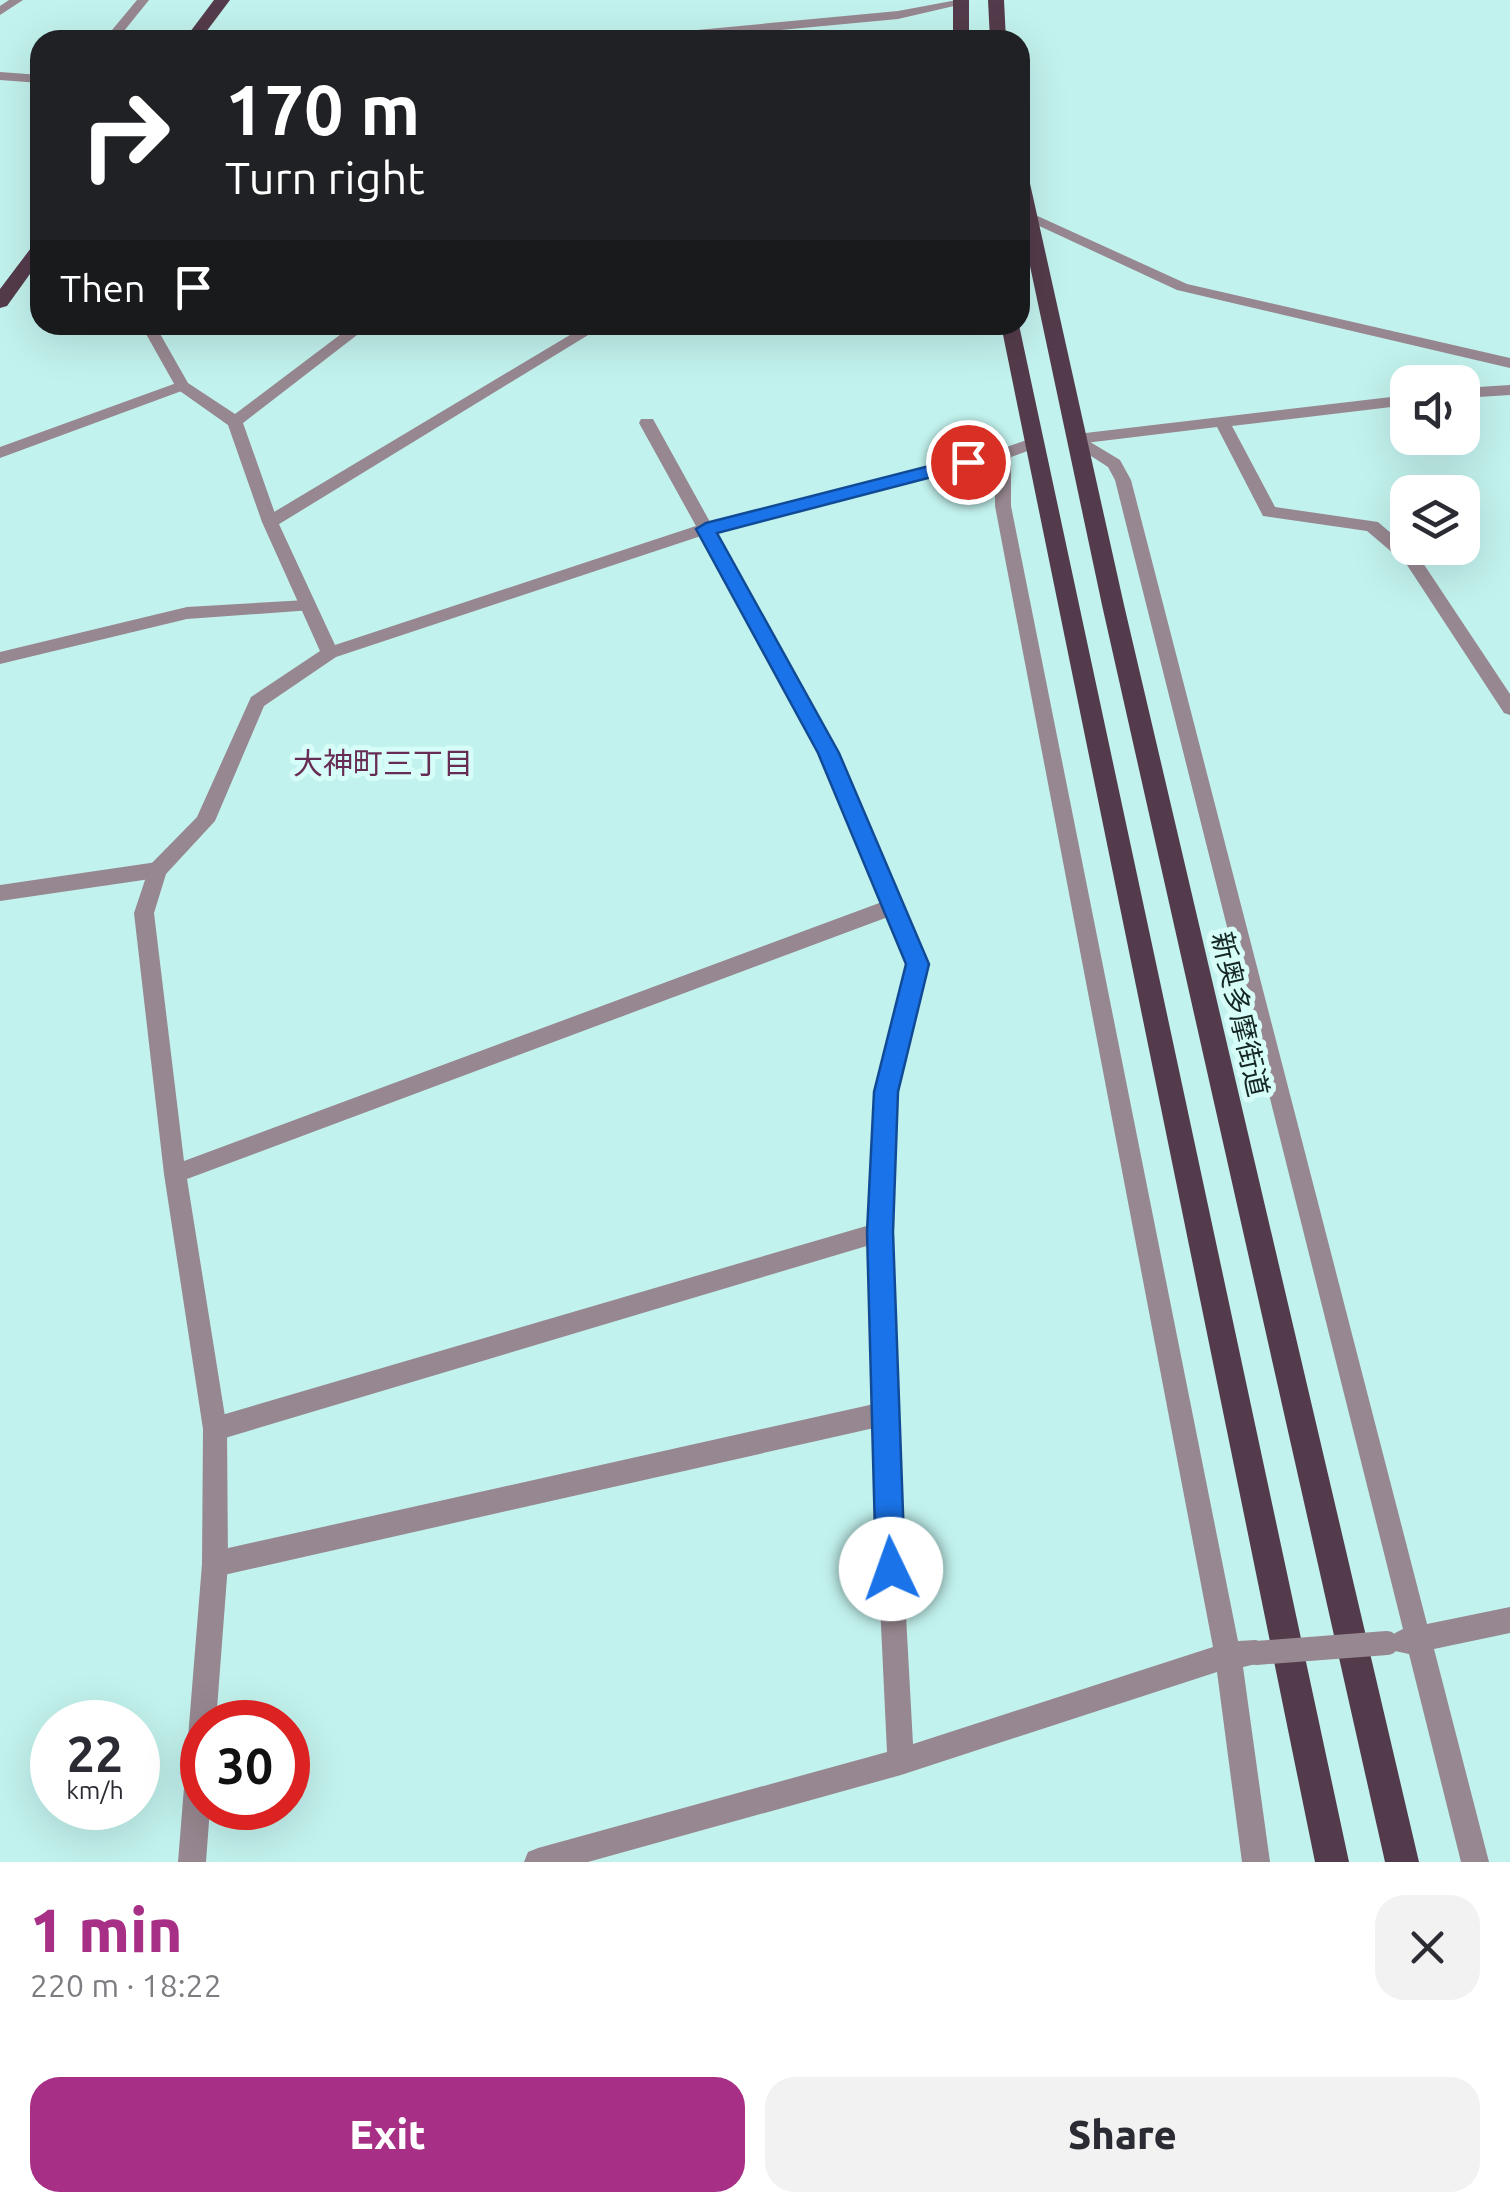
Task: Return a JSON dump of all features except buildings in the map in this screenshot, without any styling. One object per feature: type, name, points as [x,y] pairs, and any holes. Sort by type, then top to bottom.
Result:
[{"type":"main road","points":[[200,30],[222,0]]},
{"type":"main road","points":[[996,0],[998,30]]},
{"type":"main road","points":[[961,2],[961,30]]},
{"type":"main road","name":"新奥多摩街道","points":[[1030,240],[1402,1862]]},
{"type":"main road","points":[[0,302],[30,262]]},
{"type":"main road","points":[[1012,335],[1332,1862]]},
{"type":"street","points":[[0,11],[16,0]]},
{"type":"street","points":[[118,30],[143,0]]},
{"type":"street","points":[[741,30],[883,17],[961,2]]},
{"type":"street","points":[[0,76],[30,78]]},
{"type":"street","points":[[1030,218],[1182,287],[1510,364]]},
{"type":"street","points":[[154,335],[182,386],[235,422],[270,522],[330,653]]},
{"type":"street","points":[[235,422],[351,335]]},
{"type":"street","points":[[270,522],[580,335]]},
{"type":"street","points":[[0,452],[182,386]]},
{"type":"street","points":[[1480,392],[1510,390]]},
{"type":"street","points":[[1077,439],[1390,402]]},
{"type":"street","points":[[646,423],[829,753],[918,964],[886,1092],[880,1232],[883,1414],[901,1762]]},
{"type":"street","points":[[1223,423],[1269,512],[1372,526],[1412,561],[1510,708]]},
{"type":"street","points":[[1077,439],[1114,464],[1123,480],[1474,1862]]},
{"type":"street","points":[[205,1700],[215,1564],[216,1429],[175,1174],[144,913],[157,870],[205,821],[257,702],[330,653],[706,529],[1004,454],[1035,442]]},
{"type":"street","points":[[1004,454],[1002,506],[1242,1654],[1256,1862]]},
{"type":"street","points":[[0,658],[187,613],[306,606]]},
{"type":"street","points":[[0,893],[157,870]]},
{"type":"street","points":[[175,1174],[894,906]]},
{"type":"street","points":[[216,1429],[880,1232]]},
{"type":"street","points":[[215,1564],[883,1414]]},
{"type":"street","points":[[538,1862],[901,1762],[1242,1654],[1416,1641],[1510,1620]]},
{"type":"street","points":[[192,1862],[195,1830]]},
{"type":"district","name":"大神町三丁目","points":[[383,763]]},
{"type":"route","points":[[891,1569],[880,1232],[886,1092],[918,964],[829,753],[706,529],[968,462]]}]
